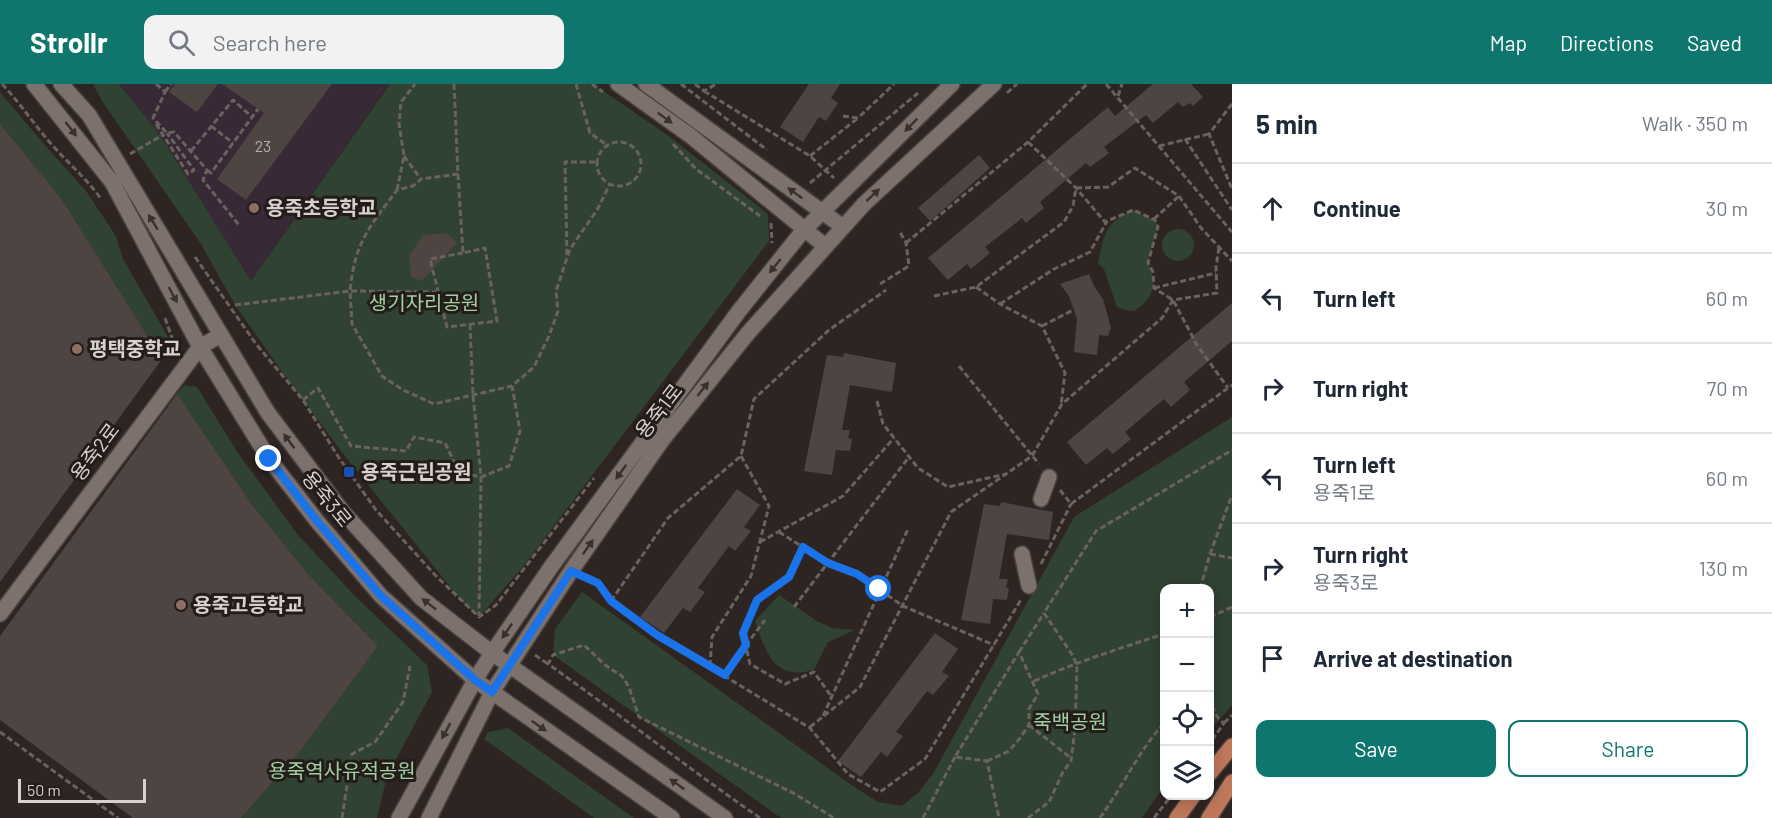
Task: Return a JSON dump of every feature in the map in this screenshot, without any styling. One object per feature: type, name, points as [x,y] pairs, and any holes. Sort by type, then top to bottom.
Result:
[{"type":"main road","points":[[1214,767],[1232,746]]},
{"type":"main road","points":[[1209,818],[1232,782]]},
{"type":"main road","points":[[1178,818],[1190,800]]},
{"type":"street","name":"용죽3로","points":[[34,84],[112,182],[200,347],[269,459],[317,521],[381,596],[475,680],[672,818]]},
{"type":"street","points":[[61,84],[89,115],[268,413],[342,511],[422,598],[492,653],[725,818]]},
{"type":"street","points":[[646,84],[843,227]]},
{"type":"street","points":[[399,818],[492,653],[551,567],[739,311],[805,230],[952,84]]},
{"type":"street","name":"용죽1로","points":[[429,818],[492,692],[571,571],[663,439],[748,333],[864,204],[994,84]]},
{"type":"street","points":[[613,90],[692,137],[825,246]]},
{"type":"street","name":"용죽2로","points":[[3,604],[200,347],[221,335]]},
{"type":"street","points":[[1041,499],[1049,477]]},
{"type":"street","points":[[1022,554],[1029,586]]},
{"type":"path","points":[[2,84],[52,146],[90,183],[103,202]]},
{"type":"path","points":[[156,84],[165,92]]},
{"type":"path","points":[[165,134],[188,174],[194,170],[153,118],[171,84]]},
{"type":"path","points":[[415,84],[401,102],[399,124],[404,156],[397,190],[363,236],[356,254],[350,291],[352,324],[382,376],[403,390],[434,404],[512,386],[534,367],[558,311],[556,291],[570,249],[597,210],[610,184]]},
{"type":"path","points":[[454,84],[463,253]]},
{"type":"path","points":[[576,84],[590,133],[607,145]]},
{"type":"path","points":[[592,84],[613,90]]},
{"type":"path","points":[[681,84],[775,156]]},
{"type":"path","points":[[695,84],[810,156],[841,184]]},
{"type":"path","points":[[704,91],[716,84]]},
{"type":"path","points":[[810,156],[858,118],[894,84]]},
{"type":"path","points":[[906,243],[1028,142],[1087,84]]},
{"type":"path","points":[[1106,84],[1232,232]]},
{"type":"path","points":[[1117,97],[1122,84]]},
{"type":"path","points":[[802,177],[810,183],[920,91]]},
{"type":"path","points":[[190,151],[233,100],[252,117]]},
{"type":"path","points":[[1158,146],[1209,134],[1232,104]]},
{"type":"path","points":[[130,154],[165,134],[174,132],[211,173],[258,109]]},
{"type":"path","points":[[843,117],[858,118]]},
{"type":"path","points":[[211,126],[233,142]]},
{"type":"path","points":[[1209,134],[1232,189]]},
{"type":"path","points":[[667,138],[696,169],[772,224],[772,242],[768,248]]},
{"type":"path","points":[[1185,139],[1232,210]]},
{"type":"path","points":[[613,142],[627,143],[639,154],[640,169],[632,182],[625,185],[610,184],[600,176],[597,162],[607,145],[613,142]]},
{"type":"path","points":[[1028,142],[1076,188],[1105,222]]},
{"type":"path","points":[[404,156],[421,179]]},
{"type":"path","points":[[567,259],[565,162],[597,162]]},
{"type":"path","points":[[1076,188],[1108,187],[1135,168],[1179,196],[1201,228],[1232,261]]},
{"type":"path","points":[[207,170],[203,180],[239,225]]},
{"type":"path","points":[[397,190],[413,186],[421,179],[458,174]]},
{"type":"path","points":[[933,296],[976,287],[1064,222],[1073,206],[1076,188]]},
{"type":"path","points":[[1155,220],[1179,196]]},
{"type":"path","points":[[1000,304],[1054,269],[1090,252],[1105,222],[1133,210],[1155,220],[1158,227],[1148,263],[1153,272],[1154,288]]},
{"type":"path","points":[[880,284],[909,266],[906,243],[899,230]]},
{"type":"path","points":[[810,728],[860,687],[951,512],[1032,456],[1062,404],[1162,318],[1173,300],[1217,293],[1216,273],[1219,247]]},
{"type":"path","points":[[485,248],[497,321],[447,327],[438,292],[430,259],[485,248]]},
{"type":"path","points":[[189,249],[256,344],[303,400],[339,458],[376,510],[436,576],[479,617]]},
{"type":"path","points":[[1154,288],[1216,273]]},
{"type":"path","points":[[976,287],[1000,304],[1042,326],[1065,373],[1062,404]]},
{"type":"path","points":[[571,571],[598,583],[611,601],[657,635],[810,728],[848,774],[880,792],[926,759],[1029,586],[1071,504],[1230,387],[1197,345],[1173,300],[1154,288]]},
{"type":"path","points":[[611,601],[668,518],[741,456],[754,399],[829,330],[886,290]]},
{"type":"path","points":[[235,305],[350,291],[438,292]]},
{"type":"path","points":[[1042,326],[1073,310]]},
{"type":"path","points":[[164,316],[176,349],[170,358]]},
{"type":"path","points":[[470,324],[473,395],[481,477],[479,617]]},
{"type":"path","points":[[959,366],[1071,504]]},
{"type":"path","points":[[303,400],[318,388],[351,446],[406,451],[414,437],[445,443],[459,472],[481,477],[509,466],[520,431],[512,386]]},
{"type":"path","points":[[877,401],[883,424],[909,458],[918,468],[948,487],[1007,473]]},
{"type":"path","points":[[760,542],[843,496],[894,438]]},
{"type":"path","points":[[923,818],[955,757],[1019,651],[1096,531],[1232,450]]},
{"type":"path","points":[[710,666],[712,637],[751,576],[769,506],[741,456]]},
{"type":"path","points":[[794,607],[909,458]]},
{"type":"path","points":[[479,617],[496,605],[594,478]]},
{"type":"path","points":[[1201,584],[1232,495]]},
{"type":"path","points":[[821,718],[908,529]]},
{"type":"path","points":[[779,532],[828,563],[857,574],[903,606],[994,645]]},
{"type":"path","points":[[803,547],[789,577],[757,600],[743,633],[750,664],[785,684],[814,672],[831,696]]},
{"type":"path","points":[[1210,554],[1232,558]]},
{"type":"path","points":[[1214,615],[1232,608]]},
{"type":"path","points":[[1028,818],[1049,802],[1071,758],[1077,696],[1076,663],[1044,613]]},
{"type":"path","points":[[725,675],[765,620]]},
{"type":"path","points":[[1034,681],[1076,663],[1160,635]]},
{"type":"path","points":[[760,818],[692,771],[548,664],[554,655],[584,645],[605,665],[622,676],[630,687],[639,717],[795,794],[834,818]]},
{"type":"path","points":[[955,757],[987,761],[1009,751],[1029,725],[1029,709],[1038,694],[1019,651]]},
{"type":"path","points":[[342,818],[352,754],[375,742],[403,702],[411,666]]},
{"type":"path","points":[[1214,711],[1218,720],[1224,723]]},
{"type":"path","points":[[1214,736],[1232,715]]},
{"type":"path","points":[[1029,725],[1071,758]]},
{"type":"path","points":[[1100,818],[1120,790],[1150,739],[1160,728]]},
{"type":"path","points":[[0,732],[117,818]]},
{"type":"path","points":[[987,761],[999,818]]},
{"type":"path","points":[[1154,818],[1167,800]]},
{"type":"shaded area","name":"용죽초등학교","points":[[119,84],[389,84],[251,281],[160,135]]},
{"type":"green space","name":"생기자리공원","points":[[93,84],[119,84],[160,135],[251,281],[390,84],[593,84],[666,134],[768,214],[769,241],[526,563],[479,617],[464,604],[345,456],[283,373],[235,305],[201,244],[102,101]]},
{"type":"green space","points":[[0,92],[86,191],[116,236],[123,259],[172,344],[170,353],[162,359],[63,201],[0,126]]},
{"type":"green space","points":[[1133,210],[1155,220],[1158,227],[1148,263],[1153,279],[1151,294],[1137,309],[1131,311],[1117,307],[1104,269],[1098,263],[1107,231],[1117,220]]},
{"type":"green space","points":[[1178,229],[1190,233],[1194,245],[1190,257],[1178,261],[1166,257],[1162,245],[1166,233]]},
{"type":"green space","name":"용죽역사유적공원","points":[[185,385],[197,387],[238,453],[298,535],[356,597],[427,665],[432,692],[387,776],[377,818],[241,818],[301,750],[378,646],[309,575],[251,503],[176,394]]},
{"type":"green space","name":"죽백공원","points":[[1232,417],[1232,705],[1214,726],[1214,584],[1160,584],[1160,792],[1142,818],[781,818],[553,655],[555,629],[582,592],[853,786],[878,802],[902,806],[919,792],[934,772],[1074,517]]},
{"type":"green space","points":[[779,595],[817,621],[832,628],[855,630],[828,642],[814,670],[800,672],[780,668],[768,653],[755,621]]},
{"type":"green space","points":[[508,728],[634,818],[594,818],[484,739],[488,732]]},
{"type":"building","points":[[175,84],[218,84],[197,112],[169,92]]},
{"type":"building","name":"용죽초등학교","points":[[222,84],[332,84],[246,200],[217,179],[264,113]]},
{"type":"building","points":[[809,84],[840,84],[831,98],[838,103],[826,121],[819,117],[803,142],[780,127]]},
{"type":"building","points":[[1153,84],[1191,84],[1203,97],[1193,106],[1190,103],[1183,107],[1178,102],[1153,123],[1146,115],[1104,147],[1109,153],[1090,167],[1086,163],[1040,202],[1044,208],[1026,223],[1022,218],[985,247],[990,253],[971,269],[967,264],[948,280],[928,258],[1108,107],[1115,116]]},
{"type":"building","name":"평택중학교","points":[[0,124],[63,201],[162,359],[0,582]]},
{"type":"building","points":[[979,155],[990,168],[930,221],[918,208]]},
{"type":"building","points":[[447,233],[457,243],[422,281],[411,277],[409,256],[423,235]]},
{"type":"building","points":[[1089,274],[1103,299],[1111,328],[1108,336],[1099,335],[1097,355],[1074,352],[1077,319],[1069,296],[1060,284]]},
{"type":"building","points":[[1232,303],[1232,341],[1184,382],[1190,390],[1171,407],[1164,399],[1125,432],[1131,439],[1113,454],[1107,448],[1086,465],[1067,442]]},
{"type":"building","points":[[844,353],[896,363],[892,392],[850,385],[842,430],[850,430],[848,438],[852,439],[850,451],[836,450],[832,475],[804,471],[827,355],[843,357]]},
{"type":"building","name":"용죽고등학교","points":[[177,394],[251,503],[309,575],[378,646],[301,750],[241,818],[133,818],[0,720],[0,636]]},
{"type":"building","points":[[737,489],[760,505],[744,527],[751,531],[735,551],[729,546],[698,588],[705,592],[690,612],[683,608],[664,633],[640,617]]},
{"type":"building","points":[[1001,502],[1053,512],[1049,540],[1007,534],[999,579],[1008,579],[1007,600],[993,599],[990,624],[961,620],[984,504],[1000,506]]},
{"type":"building","points":[[935,633],[958,649],[942,672],[949,676],[933,695],[927,691],[896,732],[903,736],[887,757],[881,752],[861,777],[838,761]]},
{"type":"place","name":"용죽초등학교","points":[[254,208]]},
{"type":"place","name":"평택중학교","points":[[77,349]]},
{"type":"place","name":"용죽근린공원","points":[[349,472]]},
{"type":"place","name":"용죽고등학교","points":[[181,605]]},
{"type":"route","points":[[269,459],[317,521],[381,596],[475,680],[492,692],[571,571],[598,583],[611,601],[657,635],[725,675],[746,645],[743,633],[757,600],[789,577],[803,547],[828,563],[857,574],[879,589]]}]
